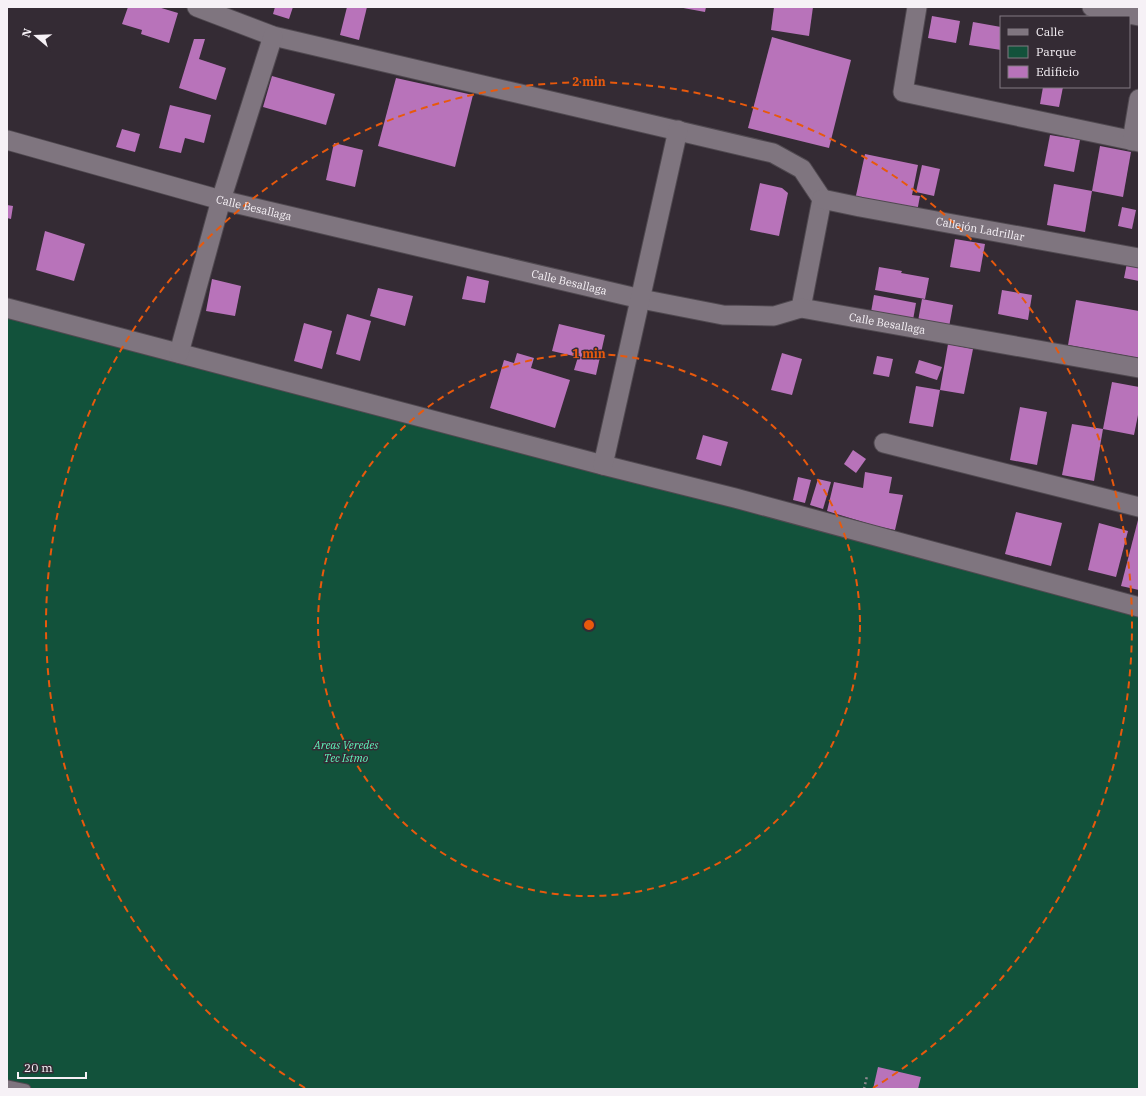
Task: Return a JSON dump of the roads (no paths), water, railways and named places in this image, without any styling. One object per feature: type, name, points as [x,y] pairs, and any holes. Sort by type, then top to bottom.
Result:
[{"type":"street","points":[[197,7],[272,36],[773,153],[802,169],[822,198],[801,308]]},
{"type":"street","points":[[917,7],[903,92],[1136,142],[1139,99]]},
{"type":"street","points":[[1092,7],[1139,16]]},
{"type":"street","points":[[179,354],[221,200],[272,36]]},
{"type":"street","points":[[603,465],[678,130]]},
{"type":"street","name":"Calle Besallaga","points":[[7,140],[221,200],[641,299],[723,315],[774,316],[801,308],[1139,368]]},
{"type":"street","name":"Callejón Ladrillar","points":[[822,198],[860,207],[1139,258]]},
{"type":"street","points":[[7,308],[603,465],[735,498],[1139,607]]},
{"type":"street","points":[[884,443],[1139,507]]},
{"type":"lane","points":[[7,1086],[26,1089]]},
{"type":"park label","name":"Areas Veredes Tec Istmo","points":[[346,751]]}]
